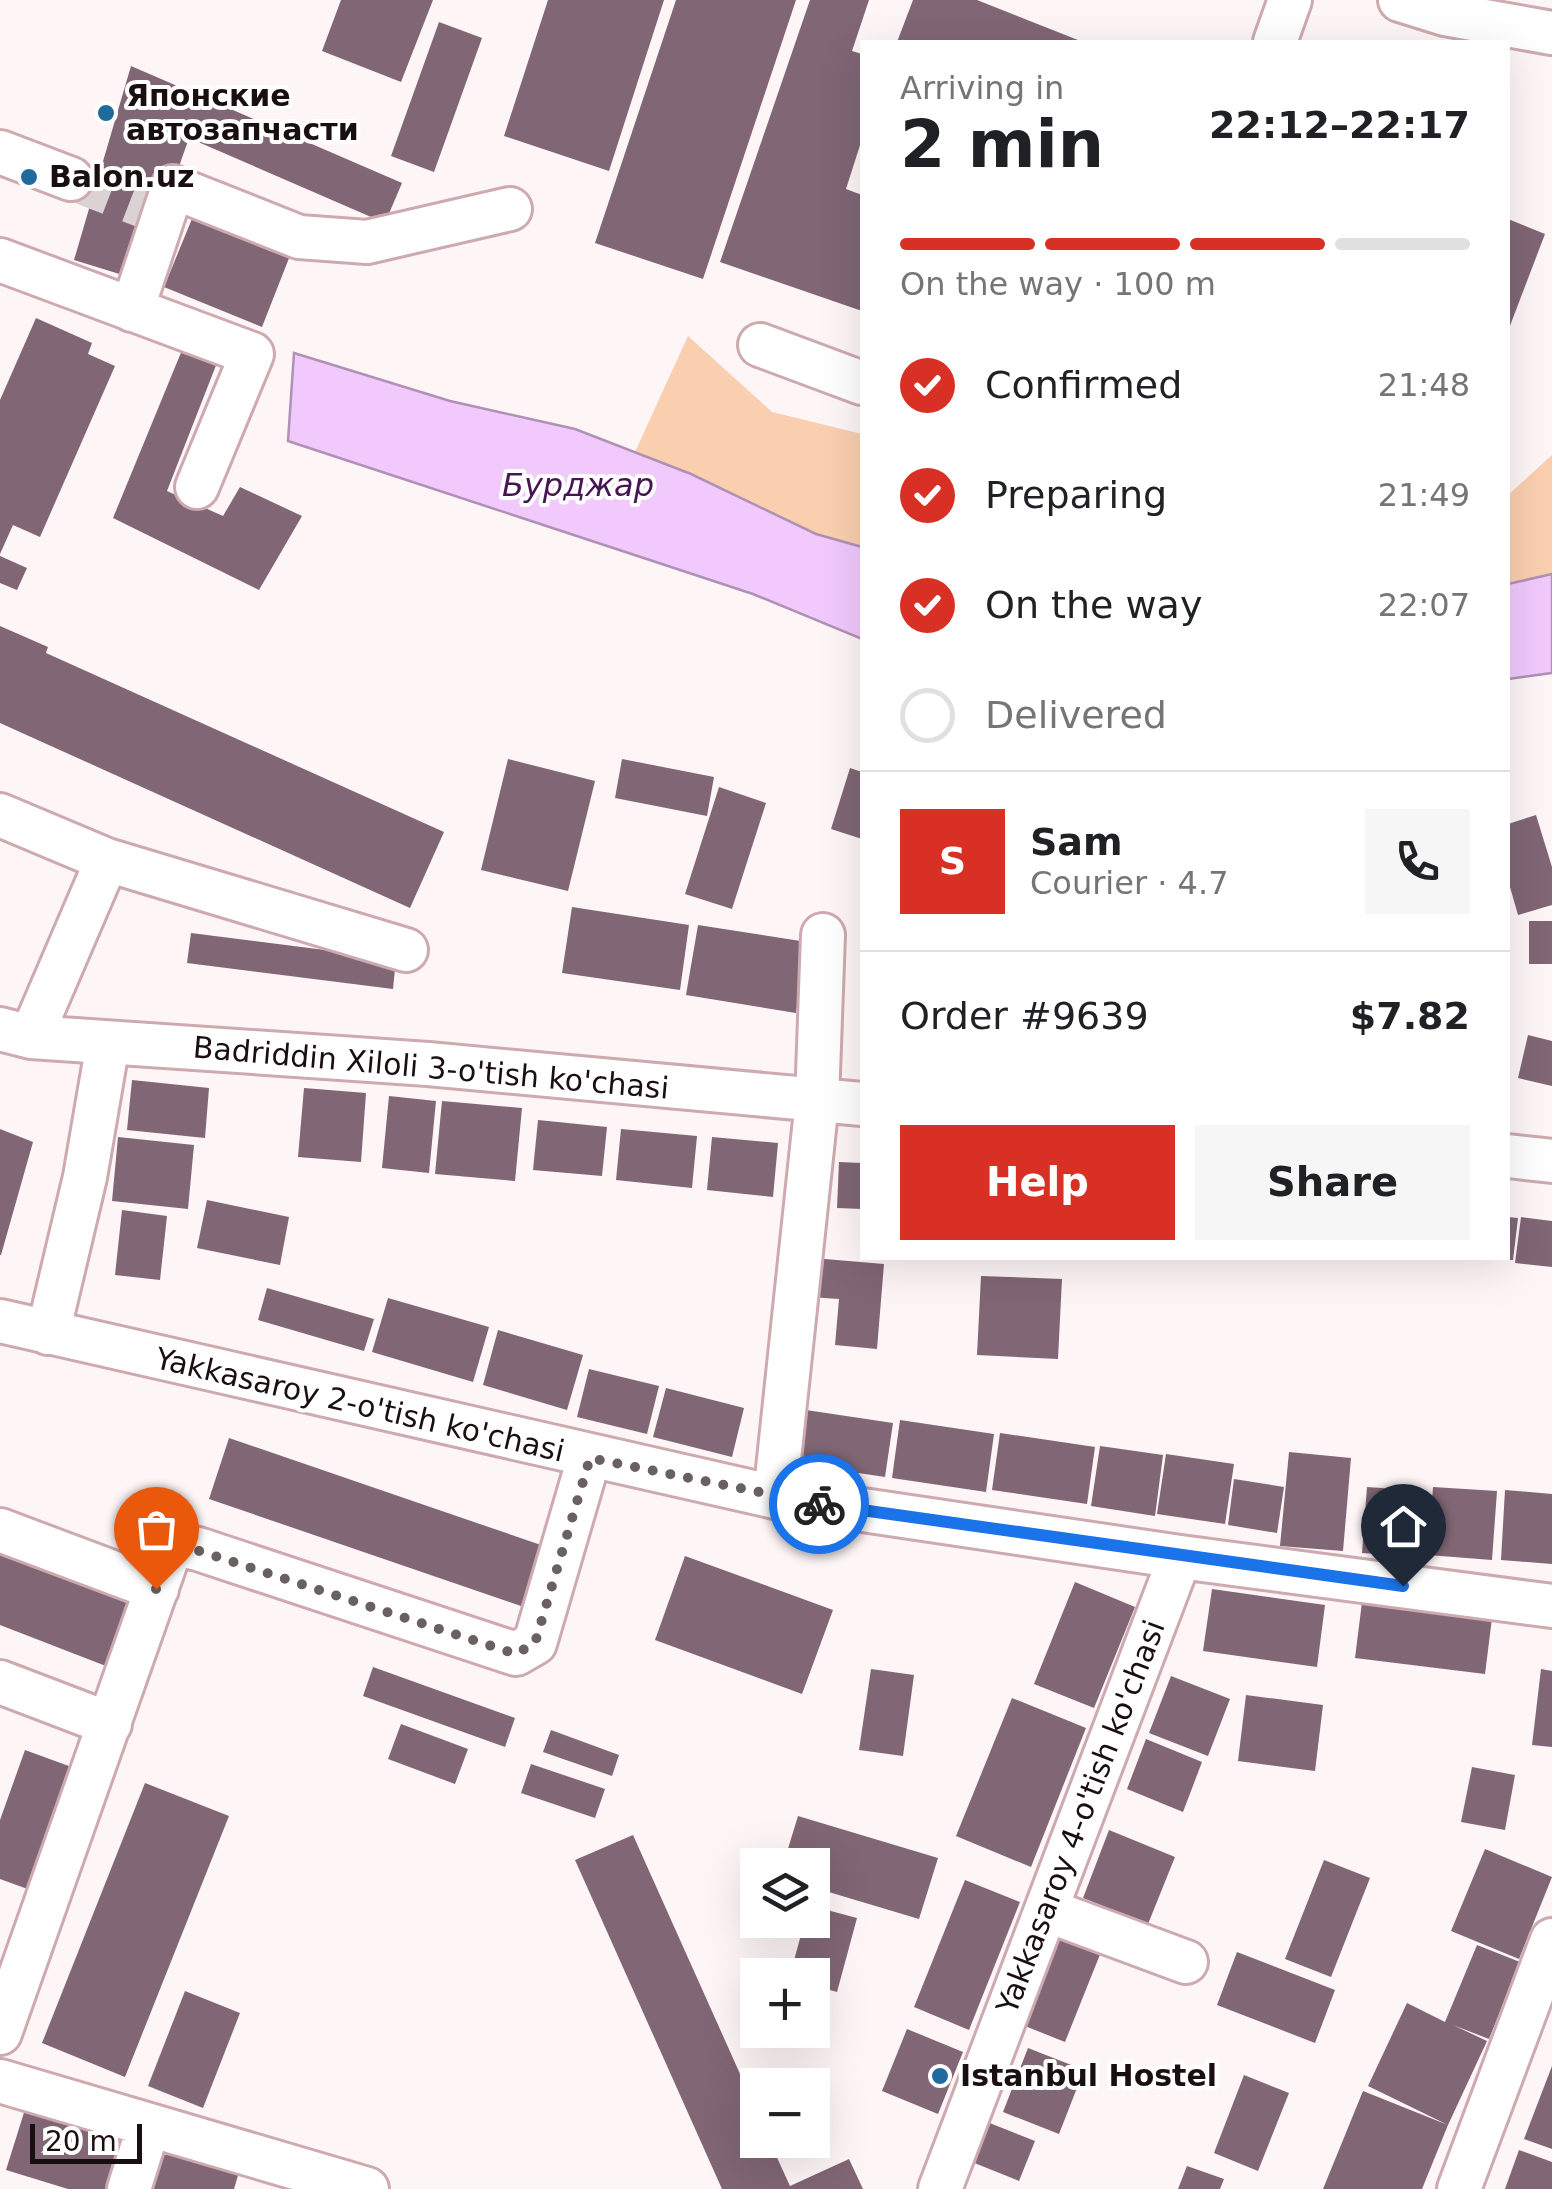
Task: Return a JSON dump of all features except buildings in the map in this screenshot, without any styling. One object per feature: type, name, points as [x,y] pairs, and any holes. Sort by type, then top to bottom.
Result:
[{"type":"street","points":[[1276,40],[1290,0]]},
{"type":"street","points":[[1400,0],[1446,14],[1552,33]]},
{"type":"street","points":[[0,152],[71,179]]},
{"type":"street","points":[[132,310],[160,213],[173,187],[298,236],[368,242],[510,209]]},
{"type":"street","points":[[0,260],[252,354],[197,487]]},
{"type":"street","points":[[760,346],[860,381]]},
{"type":"street","points":[[0,816],[107,860],[406,950]]},
{"type":"street","points":[[15,1033],[107,860]]},
{"type":"street","points":[[775,1498],[818,1101],[823,934]]},
{"type":"street","name":"Badriddin Xiloli 3-o'tish ko'chasi","points":[[15,1033],[108,1043],[428,1064],[860,1104]]},
{"type":"street","points":[[48,1332],[85,1177],[108,1043]]},
{"type":"street","points":[[1510,1156],[1552,1161]]},
{"type":"street","name":"Yakkasaroy 2-o'tish ko'chasi","points":[[0,1321],[775,1498],[1552,1606]]},
{"type":"street","points":[[0,2033],[170,1550],[184,1546],[516,1654],[535,1643],[590,1458]]},
{"type":"street","points":[[0,1530],[156,1589]]},
{"type":"street","name":"Yakkasaroy 4-o'tish ko'chasi","points":[[940,2189],[1180,1557]]},
{"type":"street","points":[[0,1682],[110,1724]]},
{"type":"street","points":[[1046,1910],[1186,1962]]},
{"type":"street","points":[[1459,2189],[1552,1940]]},
{"type":"street","points":[[0,2082],[367,2189]]},
{"type":"street","points":[[129,2189],[149,2125]]},
{"type":"shaded area","points":[[688,336],[772,412],[860,434],[860,546],[816,534],[635,452]]},
{"type":"shaded area","points":[[1552,455],[1552,574],[1510,584],[1510,493]]},
{"type":"water","name":"Бурджар","points":[[294,353],[450,401],[575,429],[691,474],[816,534],[860,546],[860,638],[753,594],[288,441]]},
{"type":"water","points":[[1552,574],[1552,673],[1510,679],[1510,584]]},
{"type":"tunnel","points":[[71,179],[154,211]]},
{"type":"way so far","points":[[156,1589],[170,1550],[184,1546],[516,1654],[535,1643],[590,1458],[819,1504]]},
{"type":"place","name":"Японские автозапчасти","points":[[106,113]]},
{"type":"place","name":"Balon.uz","points":[[29,177]]},
{"type":"place","name":"Istanbul Hostel","points":[[940,2076]]},
{"type":"route","points":[[819,1504],[1403,1586]]}]
